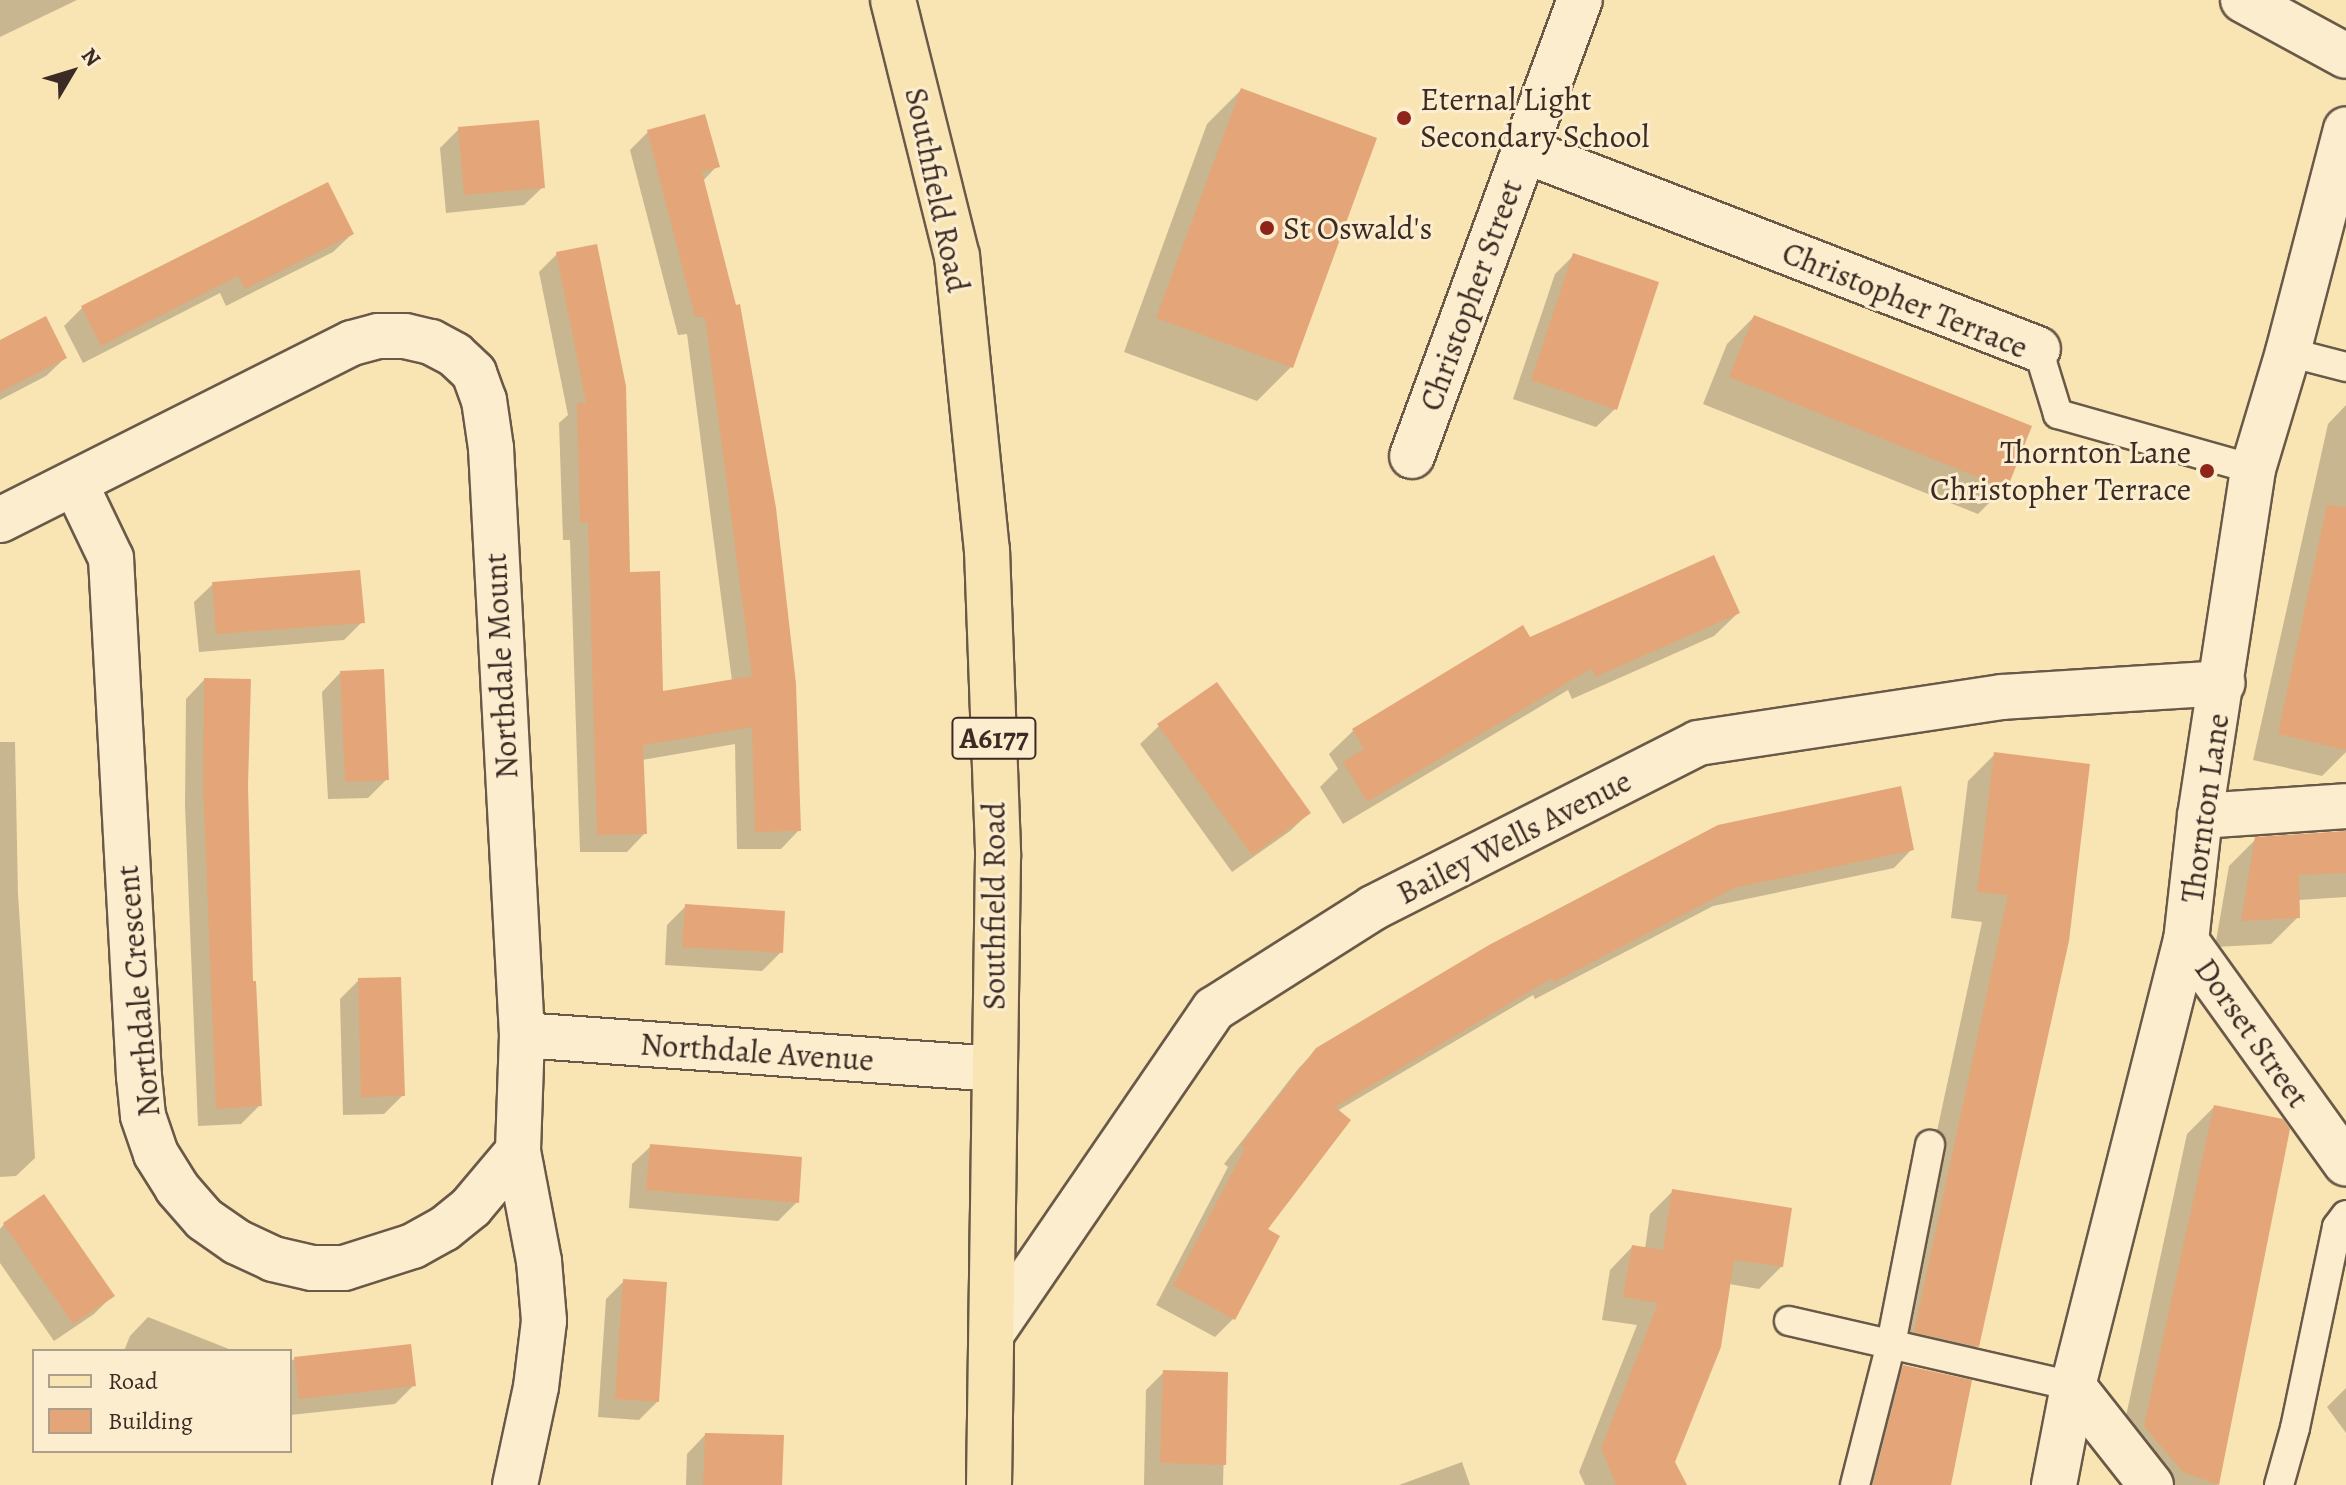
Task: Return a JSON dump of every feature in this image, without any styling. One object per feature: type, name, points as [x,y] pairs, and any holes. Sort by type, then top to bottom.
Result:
[{"type":"main road","name":"Southfield Road","points":[[893,0],[957,256],[987,550],[998,857],[992,1069],[994,1330],[989,1485]]},
{"type":"street","name":"Christopher Street","points":[[1412,456],[1580,0]]},
{"type":"street","points":[[2243,0],[2346,56]]},
{"type":"street","name":"Thornton Lane","points":[[2054,1485],[2073,1386],[2186,941],[2200,816],[2223,683],[2253,469],[2288,352],[2346,129]]},
{"type":"street","name":"Christopher Terrace","points":[[1523,150],[2038,349]]},
{"type":"street","name":"Northdale Mount","points":[[0,520],[352,343],[391,336],[431,342],[455,355],[474,373],[484,400],[491,448],[522,1035],[518,1151],[539,1261],[544,1321],[536,1387],[515,1485]]},
{"type":"street","name":"Northdale Crescent","points":[[75,483],[111,558],[143,1116],[156,1154],[177,1188],[204,1219],[237,1242],[273,1259],[312,1268],[344,1268],[413,1246],[444,1229],[471,1207],[518,1151]]},
{"type":"street","name":"Bailey Wells Avenue","points":[[994,1330],[1214,1009],[1373,908],[1698,743],[2002,697],[2223,683]]},
{"type":"street","points":[[2200,816],[2346,806]]},
{"type":"street","name":"Dorset Street","points":[[2186,941],[2346,1164]]},
{"type":"street","name":"Northdale Avenue","points":[[522,1035],[992,1069]]},
{"type":"street","points":[[2073,1386],[2151,1485]]},
{"type":"lane","name":"Christopher Terrace","points":[[2038,349],[2058,414],[2253,469]]},
{"type":"lane","points":[[2288,352],[2346,367]]},
{"type":"lane","points":[[1855,1485],[1891,1344],[1930,1145]]},
{"type":"lane","points":[[2279,1485],[2295,1428],[2337,1227],[2346,1215]]},
{"type":"lane","points":[[1789,1321],[2073,1386]]},
{"type":"building","name":"St Oswald's","points":[[1241,88],[1377,138],[1293,368],[1156,318]]},
{"type":"building","points":[[705,114],[720,167],[702,172],[736,305],[740,304],[776,508],[796,684],[801,831],[755,832],[752,727],[643,745],[647,834],[597,835],[588,522],[580,523],[577,403],[586,403],[556,252],[597,244],[626,386],[630,572],[660,571],[663,691],[752,676],[705,317],[695,317],[647,130]]},
{"type":"building","points":[[539,120],[545,188],[464,195],[458,127]]},
{"type":"building","points":[[328,182],[354,234],[245,289],[238,276],[101,346],[81,306]]},
{"type":"building","points":[[1573,253],[1659,282],[1617,410],[1531,380]]},
{"type":"building","points":[[1754,315],[2032,426],[2007,489],[1729,377]]},
{"type":"building","points":[[46,316],[67,358],[0,392],[0,340]]},
{"type":"building","points":[[2327,505],[2346,507],[2346,750],[2278,734]]},
{"type":"building","points":[[1714,555],[1740,613],[1595,677],[1592,668],[1367,802],[1343,762],[1364,749],[1352,729],[1523,625],[1530,637]]},
{"type":"building","points":[[360,570],[365,623],[216,634],[212,582]]},
{"type":"building","points":[[384,669],[389,780],[345,782],[340,671]]},
{"type":"building","points":[[204,678],[251,679],[248,786],[253,981],[256,981],[262,1106],[216,1109],[203,786]]},
{"type":"building","points":[[1217,682],[1311,813],[1252,855],[1157,724]]},
{"type":"building","points":[[1994,752],[2090,764],[2069,941],[1979,1347],[1914,1332],[2008,895],[1977,892]]},
{"type":"building","points":[[1901,786],[1914,850],[1734,888],[1554,982],[1552,978],[1335,1107],[1351,1120],[1268,1229],[1280,1236],[1235,1320],[1173,1286],[1245,1148],[1241,1145],[1316,1048],[1489,945],[1718,825]]},
{"type":"building","points":[[2346,831],[2346,873],[2299,875],[2300,918],[2241,921],[2255,837]]},
{"type":"building","points":[[685,904],[785,911],[783,953],[682,947]]},
{"type":"building","points":[[401,977],[405,1096],[361,1097],[358,978]]},
{"type":"building","points":[[2214,1105],[2283,1119],[2290,1129],[2219,1485],[2183,1472],[2144,1426]]},
{"type":"building","points":[[650,1144],[802,1157],[799,1203],[646,1190]]},
{"type":"building","points":[[1672,1189],[1792,1208],[1783,1267],[1734,1260],[1721,1347],[1675,1462],[1687,1485],[1616,1485],[1601,1448],[1658,1303],[1623,1297],[1632,1245],[1663,1250]]},
{"type":"building","points":[[44,1194],[115,1296],[73,1324],[3,1223]]},
{"type":"building","points":[[623,1279],[667,1282],[659,1402],[615,1399]]},
{"type":"building","points":[[411,1344],[416,1386],[299,1399],[294,1357]]},
{"type":"building","points":[[1903,1365],[1972,1380],[1951,1485],[1873,1485]]},
{"type":"building","points":[[1163,1370],[1228,1372],[1226,1465],[1160,1463]]},
{"type":"building","points":[[705,1433],[784,1435],[782,1485],[703,1485]]},
{"type":"place","name":"Eternal Light Secondary School","points":[[1404,118]]},
{"type":"place","name":"St Oswald's","points":[[1267,228]]},
{"type":"place","name":"Thornton Lane Christopher Terrace","points":[[2207,471]]}]
